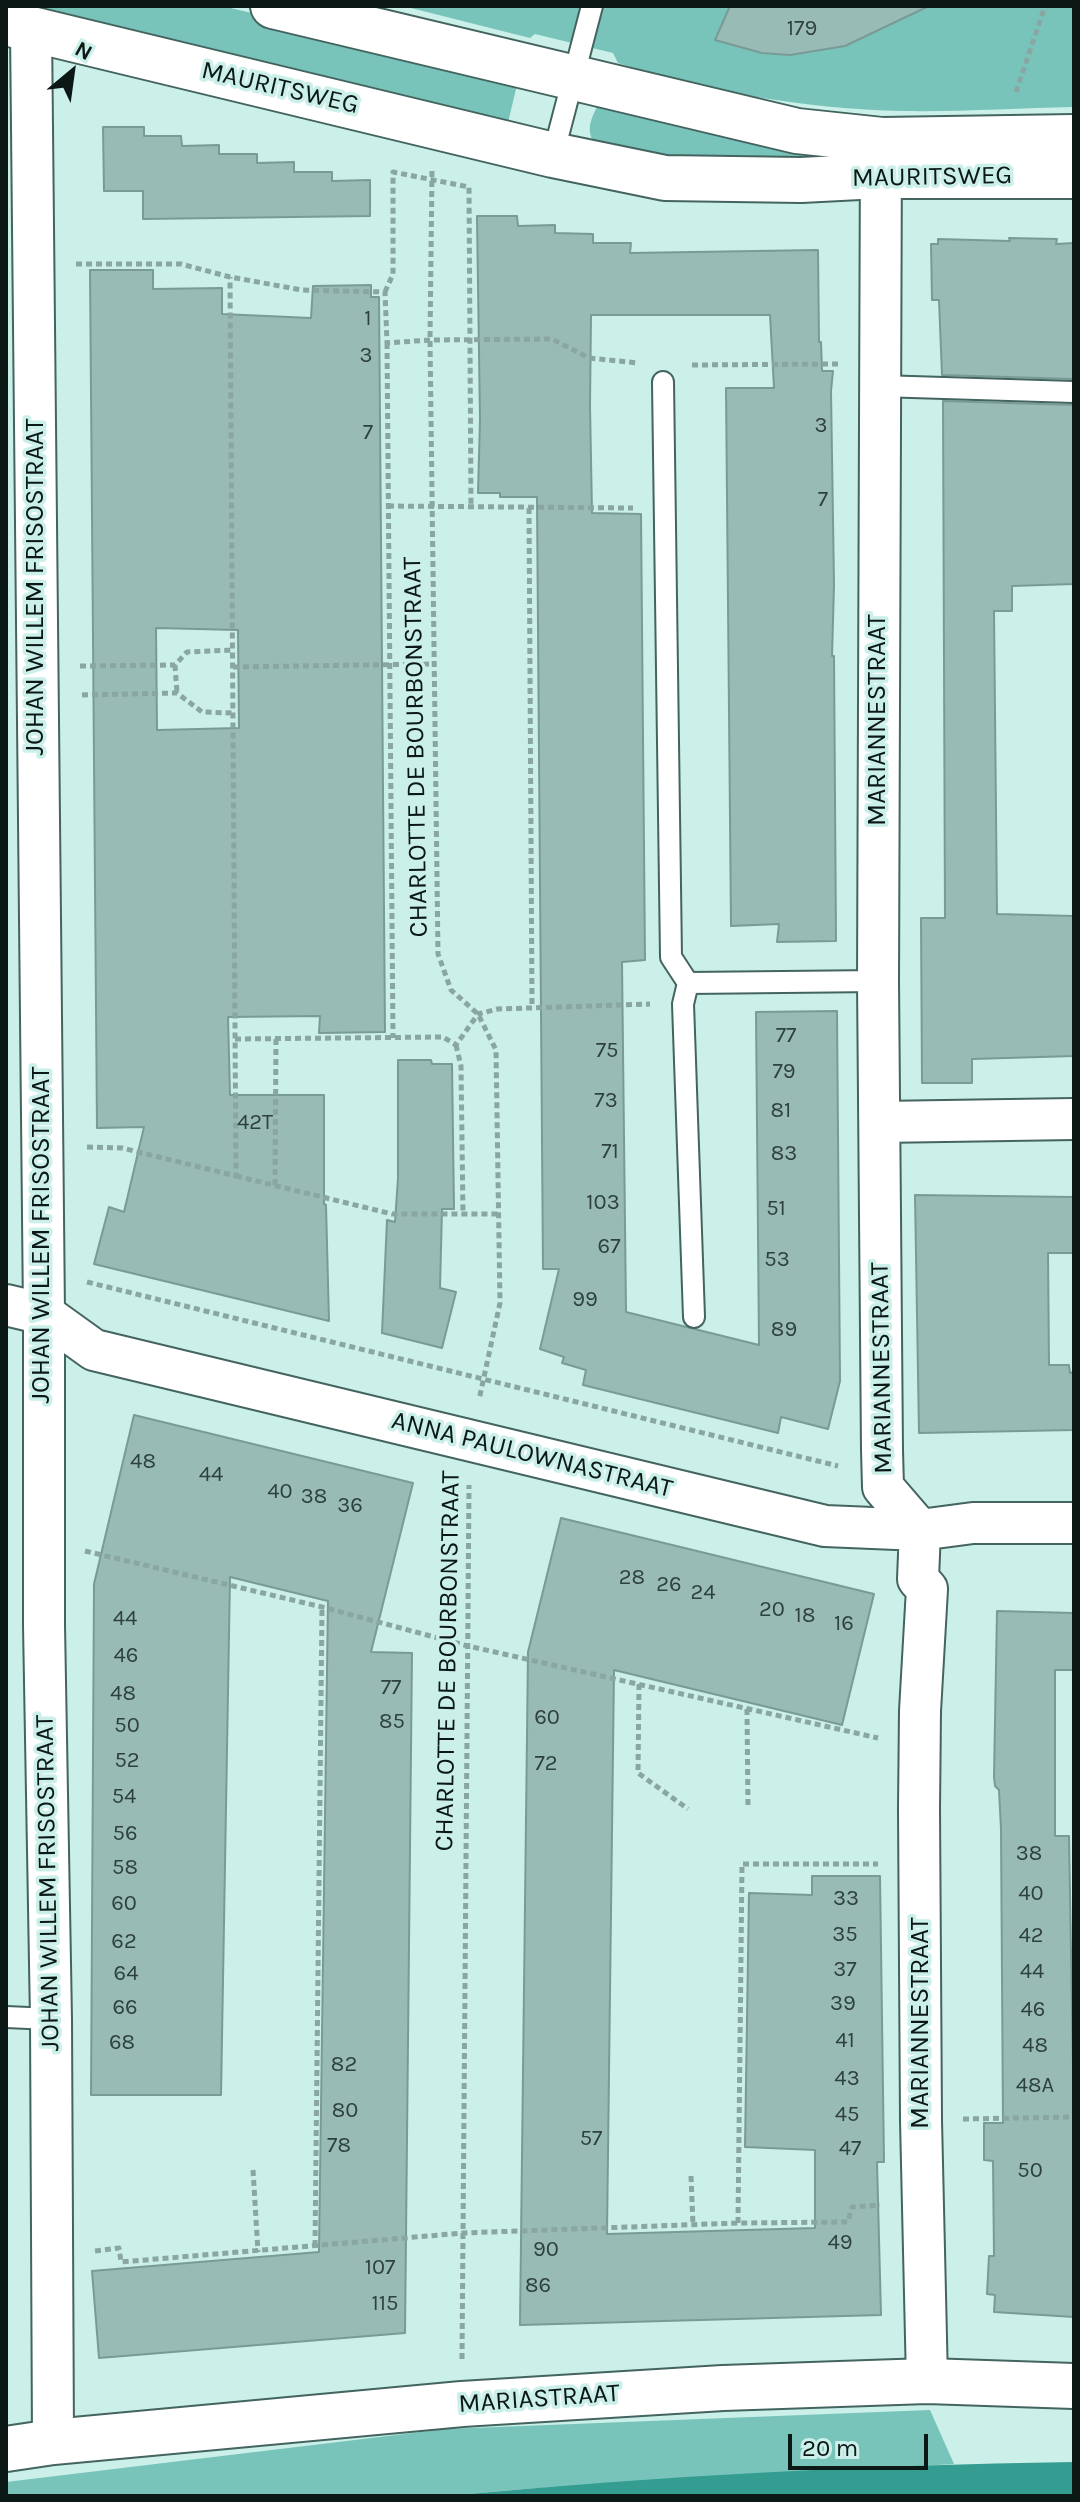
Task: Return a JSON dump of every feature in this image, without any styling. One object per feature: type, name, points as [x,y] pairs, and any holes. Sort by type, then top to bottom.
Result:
[{"type":"street","name":"MAURITSWEG","points":[[273,6],[797,131],[881,158],[1074,176]]},
{"type":"street","name":"MAURITSWEG","points":[[19,26],[553,155],[665,178],[801,180],[881,158],[1074,137]]},
{"type":"street","name":"JOHAN WILLEM FRISOSTRAAT","points":[[19,26],[33,264],[26,682],[42,1146],[43,1271],[25,1310],[43,1541],[51,2019],[53,2442]]},
{"type":"street","name":"MARIANNESTRAAT","points":[[881,158],[878,981],[883,1487],[920,1530],[918,1579],[927,1589],[919,1755],[921,2120],[927,2381]]},
{"type":"street","points":[[880,1122],[1074,1119]]},
{"type":"street","name":"ANNA PAULOWNASTRAAT","points":[[25,1310],[94,1350],[825,1526],[920,1530],[973,1523],[1074,1523]]},
{"type":"street","name":"MARIASTRAAT","points":[[6,2449],[462,2404],[723,2388],[927,2381],[1074,2386]]},
{"type":"lane","points":[[553,155],[592,6]]},
{"type":"lane","points":[[663,374],[671,957],[685,994],[694,1317]]},
{"type":"lane","points":[[879,386],[1074,392]]},
{"type":"lane","points":[[685,994],[878,981]]},
{"type":"lane","points":[[6,2017],[51,2019]]},
{"type":"path","points":[[1014,101],[1045,6]]},
{"type":"path","name":"CHARLOTTE DE BOURBONSTRAAT","points":[[432,125],[430,340],[438,954],[451,990],[478,1014],[496,1050],[500,1303],[471,1440],[462,2404]]},
{"type":"path","points":[[393,1038],[385,292],[393,274],[393,172],[469,187],[471,507]]},
{"type":"path","points":[[33,264],[181,264],[230,277],[302,290],[385,292]]},
{"type":"path","points":[[230,277],[236,1176]]},
{"type":"path","points":[[387,343],[552,339],[589,358],[663,374],[844,364],[879,386]]},
{"type":"path","points":[[388,506],[666,508]]},
{"type":"path","points":[[529,508],[532,1007]]},
{"type":"path","points":[[26,682],[80,666],[175,665],[187,652],[233,650]]},
{"type":"path","points":[[233,667],[434,664]]},
{"type":"path","points":[[175,665],[177,693]]},
{"type":"path","points":[[26,682],[177,693],[202,712],[233,713]]},
{"type":"path","points":[[456,1045],[478,1014],[498,1009],[685,994]]},
{"type":"path","points":[[235,1039],[443,1037],[456,1045],[461,1066],[463,1215]]},
{"type":"path","points":[[275,1185],[276,1038]]},
{"type":"path","points":[[42,1146],[122,1148],[392,1214],[498,1214]]},
{"type":"path","points":[[43,1271],[482,1381],[883,1476]]},
{"type":"path","points":[[43,1541],[322,1607],[468,1646],[877,1738],[919,1755]]},
{"type":"path","points":[[315,2246],[322,1607]]},
{"type":"path","points":[[639,1684],[638,1773],[688,1809]]},
{"type":"path","points":[[747,1709],[748,1808]]},
{"type":"path","points":[[738,2223],[742,1864],[920,1864]]},
{"type":"path","points":[[921,2120],[1074,2117]]},
{"type":"path","points":[[253,2170],[258,2252]]},
{"type":"path","points":[[691,2176],[693,2225]]},
{"type":"path","points":[[50,2255],[119,2248],[121,2262],[463,2233],[848,2222],[852,2207],[923,2201]]},
{"type":"shaded area","points":[[6,6],[222,6],[519,76],[507,127]]},
{"type":"shaded area","points":[[403,6],[1074,6],[1074,107],[902,111],[794,103],[688,82],[618,63],[613,53],[535,34],[530,38]]},
{"type":"shaded area","points":[[613,101],[839,146],[842,170],[600,152],[591,135],[591,120],[597,107]]},
{"type":"shaded area","points":[[930,2410],[954,2464],[447,2496],[6,2496],[6,2482],[446,2429]]},
{"type":"shaded area","points":[[1074,2462],[1074,2496],[447,2496],[760,2473]]},
{"type":"building","points":[[730,6],[929,6],[845,46],[790,55],[762,53],[715,40]]},
{"type":"building","points":[[103,127],[144,127],[144,136],[181,136],[182,146],[219,145],[219,154],[257,154],[257,163],[294,162],[294,172],[332,172],[332,181],[370,180],[370,216],[143,219],[143,191],[104,191]]},
{"type":"building","points":[[477,216],[517,216],[518,226],[555,225],[555,233],[593,234],[593,243],[631,243],[630,253],[818,250],[822,371],[833,371],[832,656],[836,941],[777,942],[779,924],[731,926],[726,388],[774,388],[770,315],[591,315],[590,405],[592,513],[641,514],[645,960],[622,962],[626,1312],[759,1345],[756,1012],[837,1011],[840,1381],[828,1429],[781,1417],[778,1433],[583,1385],[586,1370],[562,1363],[564,1357],[540,1349],[559,1269],[543,1269],[537,497],[500,497],[500,493],[478,493]]},
{"type":"building","points":[[1009,238],[1057,239],[1056,244],[1074,243],[1074,379],[942,375],[939,300],[932,300],[931,244],[938,244],[938,239],[1010,241]]},
{"type":"building","points":[[90,270],[153,270],[153,289],[222,288],[222,314],[311,318],[313,286],[371,285],[371,297],[379,297],[385,1032],[319,1033],[320,1016],[228,1017],[230,1095],[324,1095],[324,1204],[329,1321],[94,1264],[109,1207],[124,1212],[144,1127],[97,1128]],"holes":[[[156,628],[238,630],[239,728],[157,730]]]},
{"type":"building","points":[[943,401],[1074,405],[1074,584],[1012,586],[1012,611],[994,611],[997,914],[1074,916],[1074,1056],[972,1059],[972,1083],[922,1083],[921,918],[945,918]]},
{"type":"building","points":[[398,1060],[431,1060],[432,1064],[452,1064],[454,1209],[442,1209],[440,1288],[456,1292],[442,1348],[382,1333],[387,1220],[395,1222],[398,1178]]},
{"type":"building","points":[[915,1195],[1074,1197],[1074,1253],[1048,1253],[1049,1365],[1069,1365],[1070,1373],[1074,1372],[1074,1430],[919,1433]]},
{"type":"building","points":[[134,1415],[413,1483],[371,1652],[412,1653],[405,2333],[99,2358],[92,2271],[319,2252],[328,1601],[230,1577],[221,2095],[91,2095],[94,1584]]},
{"type":"building","points":[[561,1518],[874,1594],[842,1725],[614,1670],[607,2234],[815,2228],[815,2150],[745,2147],[749,1893],[812,1895],[812,1876],[880,1876],[884,2162],[877,2162],[881,2315],[520,2325],[528,1652]]},
{"type":"building","points":[[997,1611],[1074,1613],[1074,1670],[1055,1670],[1055,1836],[1069,1836],[1074,2317],[994,2312],[995,2295],[987,2294],[989,2256],[994,2256],[993,2161],[984,2160],[984,2123],[1003,2123],[1001,1829],[999,1790],[994,1777]]}]
